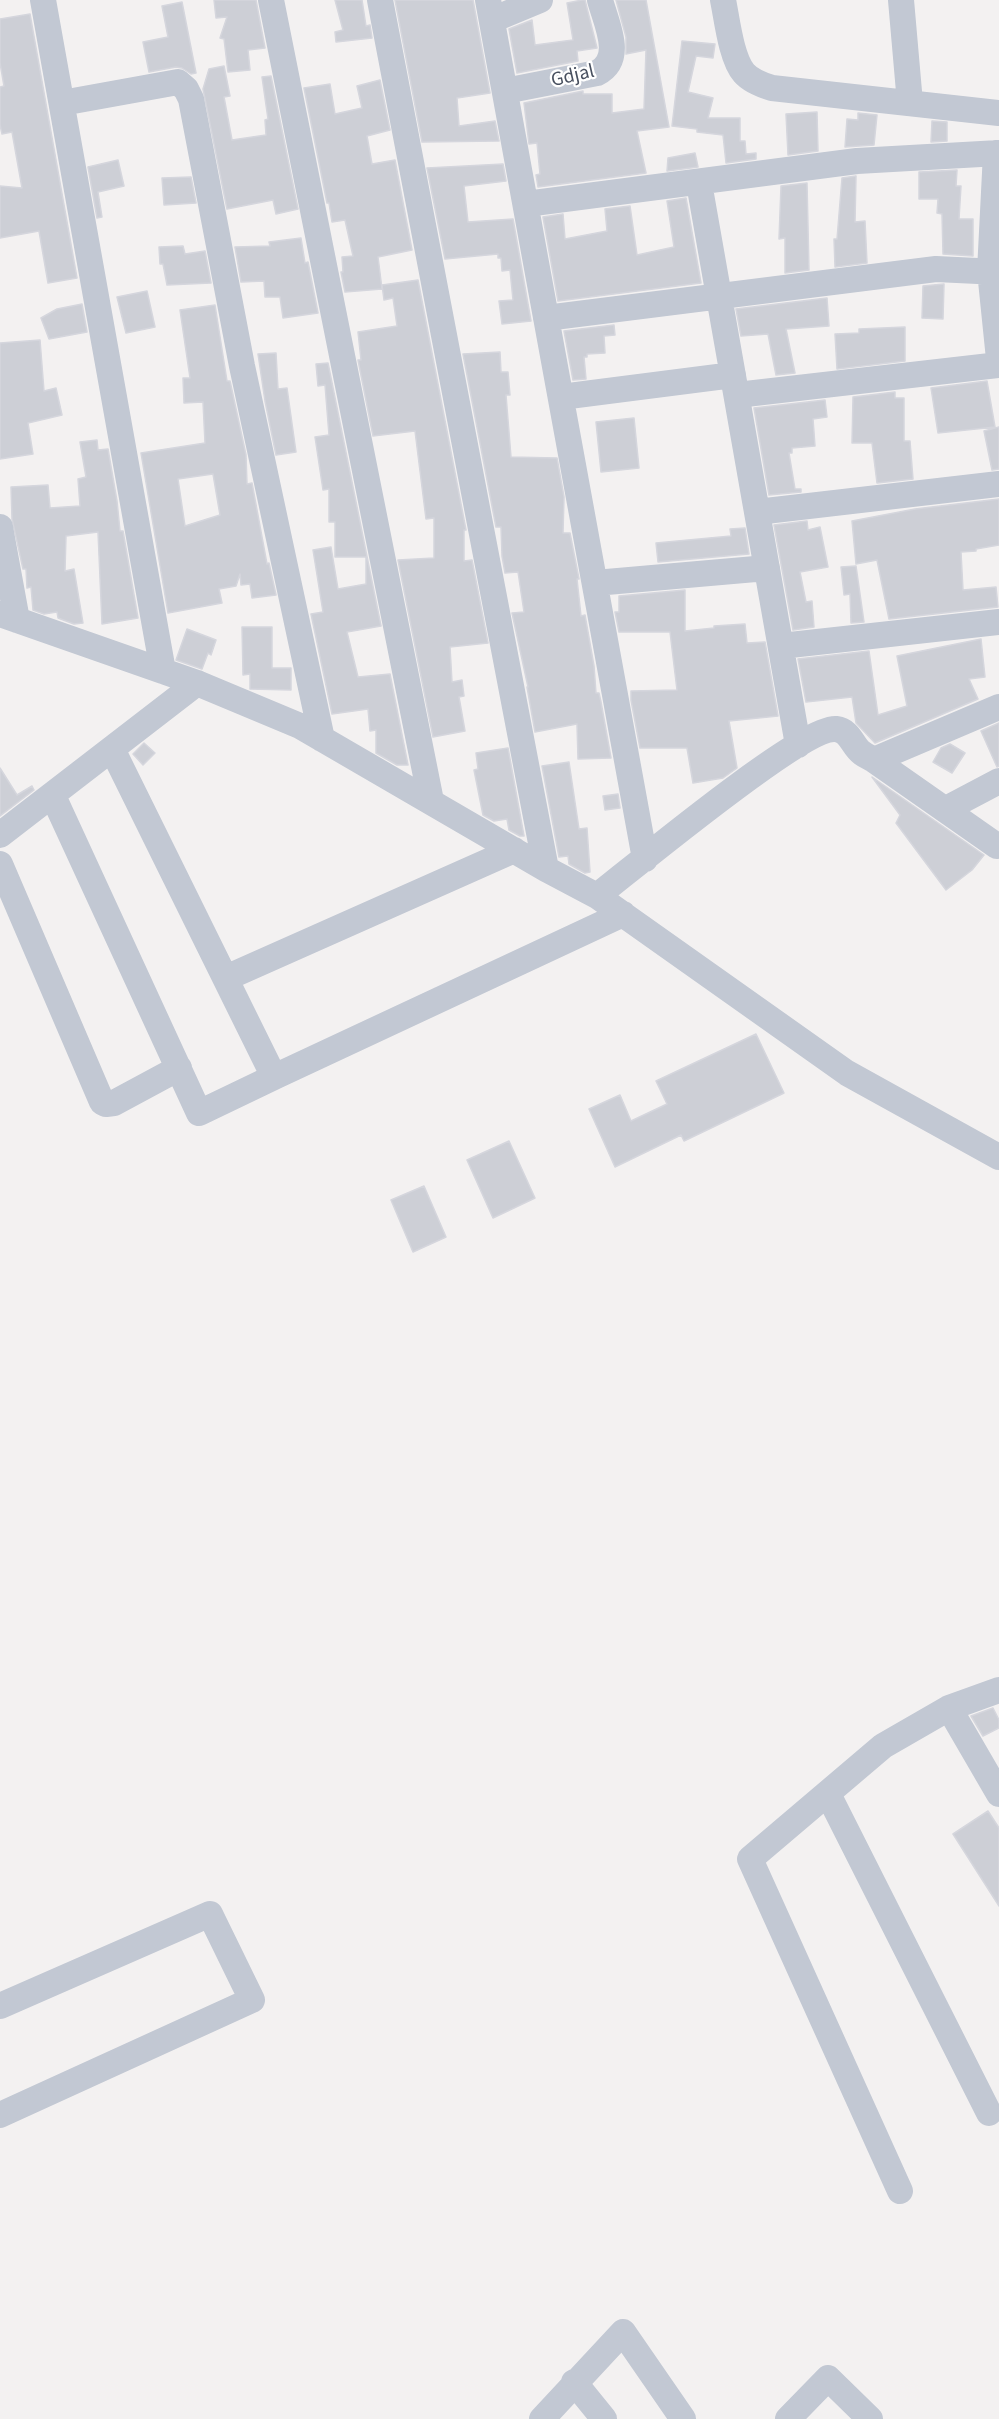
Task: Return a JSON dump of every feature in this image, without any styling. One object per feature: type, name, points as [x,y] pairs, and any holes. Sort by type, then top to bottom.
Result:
[{"type":"street","points":[[43,0],[163,671]]},
{"type":"street","points":[[272,0],[431,801]]},
{"type":"street","points":[[380,0],[546,869]]},
{"type":"street","points":[[540,0],[490,10],[645,859]]},
{"type":"street","name":"Gdjal","points":[[505,91],[597,73],[605,69],[612,57],[612,46],[600,0]]},
{"type":"street","points":[[723,0],[736,58],[743,72],[756,83],[772,88],[999,113]]},
{"type":"street","points":[[901,0],[910,103]]},
{"type":"street","points":[[62,103],[178,82],[186,89],[191,99],[242,366],[322,739]]},
{"type":"street","points":[[526,204],[857,161],[998,153],[994,271],[999,359]]},
{"type":"street","points":[[699,183],[798,745]]},
{"type":"street","points":[[546,318],[936,269],[994,271]]},
{"type":"street","points":[[561,397],[999,365]]},
{"type":"street","points":[[757,512],[999,484]]},
{"type":"street","points":[[0,527],[9,617],[197,683],[300,726],[546,869],[597,896],[847,1073],[999,1157]]},
{"type":"street","points":[[595,583],[767,568]]},
{"type":"street","points":[[781,646],[999,622]]},
{"type":"street","points":[[0,835],[197,683]]},
{"type":"street","points":[[874,760],[999,706]]},
{"type":"street","points":[[597,896],[771,762],[822,731],[835,729],[843,731],[861,753],[997,846]]},
{"type":"street","points":[[116,757],[274,1077]]},
{"type":"street","points":[[946,809],[999,781]]},
{"type":"street","points":[[53,796],[199,1113],[623,914]]},
{"type":"street","points":[[225,978],[514,850]]},
{"type":"street","points":[[0,864],[102,1102],[114,1103],[179,1068]]},
{"type":"street","points":[[900,2191],[750,1859],[883,1746],[949,1708],[999,1690]]},
{"type":"street","points":[[949,1708],[999,1794]]},
{"type":"street","points":[[828,1794],[989,2113]]},
{"type":"street","points":[[0,2006],[210,1914],[252,2000],[0,2115]]},
{"type":"street","points":[[542,2419],[623,2332],[683,2419]]},
{"type":"street","points":[[788,2419],[828,2378],[870,2419]]},
{"type":"street","points":[[574,2382],[604,2419]]},
{"type":"building","points":[[214,0],[256,0],[265,48],[248,50],[250,70],[228,72],[224,39],[220,38],[227,17],[216,18]]},
{"type":"building","points":[[335,0],[362,0],[366,26],[370,25],[372,38],[336,42],[335,32],[343,30]]},
{"type":"building","points":[[395,0],[473,0],[490,93],[457,98],[459,126],[495,121],[499,141],[422,142]]},
{"type":"building","points":[[585,0],[597,48],[577,51],[578,61],[517,73],[509,29],[532,20],[535,45],[573,40],[567,3]]},
{"type":"building","points":[[616,0],[646,0],[669,127],[637,131],[646,173],[538,187],[536,175],[540,174],[537,143],[529,144],[524,103],[583,91],[583,94],[612,94],[612,113],[644,109],[646,50],[626,54],[626,37]]},
{"type":"building","points":[[182,2],[196,73],[191,74],[176,67],[149,72],[143,42],[168,37],[162,6]]},
{"type":"building","points":[[30,14],[77,278],[48,283],[39,231],[0,238],[0,186],[22,188],[12,132],[2,134],[0,125],[0,87],[4,86],[0,63],[0,19]]},
{"type":"building","points":[[682,41],[715,44],[713,58],[696,56],[688,92],[713,98],[708,118],[740,118],[740,141],[745,141],[746,154],[756,153],[756,159],[726,163],[723,135],[672,126]]},
{"type":"building","points":[[224,66],[230,96],[224,97],[232,140],[266,135],[265,120],[268,119],[262,77],[271,76],[298,209],[276,214],[273,200],[227,209],[203,89],[209,69]]},
{"type":"building","points":[[380,80],[390,130],[367,136],[372,164],[395,160],[412,250],[378,257],[382,289],[345,292],[341,272],[343,272],[342,257],[353,256],[345,220],[332,222],[304,88],[330,84],[335,114],[362,108],[357,86]]},
{"type":"building","points":[[817,112],[818,151],[788,155],[786,114]]},
{"type":"building","points":[[858,113],[877,115],[874,145],[845,147],[847,119],[858,120]]},
{"type":"building","points":[[932,121],[947,122],[947,141],[931,142]]},
{"type":"building","points":[[695,153],[698,167],[667,171],[668,158]]},
{"type":"building","points":[[118,160],[124,186],[98,192],[102,217],[97,218],[88,167]]},
{"type":"building","points":[[503,164],[506,181],[464,186],[468,222],[513,219],[531,321],[502,324],[499,301],[513,300],[510,270],[502,271],[501,258],[498,258],[498,254],[445,259],[427,168]]},
{"type":"building","points":[[957,170],[956,186],[961,186],[959,219],[973,219],[973,256],[943,254],[942,214],[937,213],[938,199],[919,199],[919,172]]},
{"type":"building","points":[[856,176],[855,222],[865,221],[867,263],[835,267],[834,239],[837,239],[842,178]]},
{"type":"building","points":[[191,177],[196,203],[164,205],[162,178]]},
{"type":"building","points":[[807,183],[809,270],[785,273],[785,238],[779,239],[781,186]]},
{"type":"building","points":[[686,198],[701,283],[558,301],[543,217],[563,214],[565,239],[607,231],[605,209],[630,206],[637,255],[674,247],[667,201]]},
{"type":"building","points":[[301,238],[318,313],[283,318],[280,297],[265,297],[264,281],[241,282],[235,247],[270,246],[269,242]]},
{"type":"building","points":[[183,246],[185,254],[205,251],[211,283],[167,285],[163,264],[160,264],[159,247]]},
{"type":"building","points":[[418,280],[466,530],[464,530],[464,561],[472,560],[488,643],[450,647],[452,682],[462,680],[464,696],[459,697],[465,731],[433,737],[398,560],[434,558],[434,518],[426,519],[415,431],[373,436],[358,360],[361,360],[358,332],[397,326],[393,298],[384,300],[382,285]]},
{"type":"building","points":[[944,284],[943,319],[922,318],[923,286]]},
{"type":"building","points":[[147,291],[155,327],[126,333],[117,297]]},
{"type":"building","points":[[827,298],[829,326],[786,329],[795,373],[776,375],[768,334],[741,336],[736,309]]},
{"type":"building","points":[[82,304],[87,332],[49,339],[41,318],[57,309]]},
{"type":"building","points":[[215,305],[227,381],[230,381],[246,455],[247,484],[252,483],[267,564],[269,563],[276,595],[252,598],[250,584],[241,585],[240,574],[236,586],[219,589],[222,603],[168,613],[141,453],[205,443],[203,402],[184,403],[183,378],[190,378],[180,310]],"holes":[[[213,474],[220,515],[185,526],[178,479]]]},
{"type":"building","points":[[614,325],[615,335],[604,336],[605,353],[587,354],[587,357],[584,357],[586,379],[573,380],[564,331]]},
{"type":"building","points":[[905,327],[905,361],[837,369],[835,334],[859,333],[859,329]]},
{"type":"building","points":[[40,340],[44,391],[56,388],[62,415],[28,423],[33,454],[0,459],[0,343]]},
{"type":"building","points":[[500,352],[501,372],[508,372],[510,395],[506,395],[511,457],[557,458],[564,497],[563,533],[570,533],[579,579],[577,579],[581,616],[585,615],[596,693],[599,693],[611,758],[578,759],[577,724],[535,732],[512,613],[524,612],[518,572],[505,573],[501,527],[496,527],[463,354]]},
{"type":"building","points":[[276,353],[278,389],[287,388],[296,452],[276,455],[258,354]]},
{"type":"building","points":[[328,363],[381,626],[347,632],[358,677],[390,674],[408,765],[397,765],[376,753],[376,730],[370,731],[368,709],[332,714],[311,614],[323,612],[313,550],[331,547],[338,589],[366,584],[366,557],[335,557],[335,522],[329,522],[329,489],[323,490],[315,437],[329,435],[325,385],[318,386],[316,364]]},
{"type":"building","points":[[987,381],[995,427],[938,433],[931,388]]},
{"type":"building","points":[[895,392],[895,398],[904,398],[904,441],[910,441],[913,479],[877,483],[872,443],[852,443],[853,397]]},
{"type":"building","points":[[825,400],[827,417],[813,419],[815,446],[792,448],[792,453],[789,453],[795,489],[801,489],[801,492],[769,495],[754,408]]},
{"type":"building","points":[[634,418],[639,468],[601,472],[596,422]]},
{"type":"building","points":[[999,427],[999,469],[992,470],[984,431]]},
{"type":"building","points":[[97,440],[98,450],[108,449],[120,531],[123,531],[138,618],[102,624],[98,532],[66,536],[65,571],[74,569],[83,623],[74,624],[58,618],[57,612],[44,614],[33,610],[31,587],[27,588],[26,569],[23,569],[12,519],[11,487],[48,485],[50,508],[80,506],[78,479],[86,477],[80,442]]},
{"type":"building","points":[[999,499],[999,545],[961,552],[963,590],[996,587],[998,607],[889,619],[877,560],[856,564],[852,521],[915,509]]},
{"type":"building","points":[[807,521],[808,530],[820,527],[828,567],[800,572],[806,602],[812,601],[814,627],[793,630],[774,525]]},
{"type":"building","points":[[745,528],[749,554],[658,562],[656,543],[731,536],[730,529]]},
{"type":"building","points":[[856,566],[864,622],[851,623],[850,594],[844,595],[841,567]]},
{"type":"building","points":[[685,590],[685,631],[745,624],[747,643],[765,642],[778,716],[729,721],[737,768],[723,778],[693,783],[687,748],[640,748],[631,700],[631,691],[677,690],[670,632],[619,632],[615,612],[619,612],[619,596]]},
{"type":"building","points":[[242,627],[272,627],[272,668],[291,668],[291,690],[250,689],[250,674],[243,675]]},
{"type":"building","points":[[187,629],[216,640],[211,655],[208,653],[202,669],[176,660]]},
{"type":"building","points":[[981,639],[985,677],[969,679],[978,699],[875,743],[856,723],[852,697],[806,702],[798,659],[869,651],[878,715],[907,706],[897,656]]},
{"type":"building","points":[[999,723],[999,766],[997,767],[981,731]]},
{"type":"building","points":[[144,743],[155,753],[143,765],[133,754]]},
{"type":"building","points":[[950,744],[965,753],[952,773],[933,762],[941,748]]},
{"type":"building","points":[[508,748],[524,836],[509,830],[507,819],[494,821],[483,815],[474,770],[478,769],[476,753]]},
{"type":"building","points":[[569,762],[579,829],[587,828],[590,872],[585,873],[569,864],[568,856],[559,857],[542,766]]},
{"type":"building","points":[[0,768],[17,795],[32,786],[34,790],[0,816]]},
{"type":"building","points":[[872,777],[984,855],[972,870],[946,890],[896,823],[900,815]]},
{"type":"building","points":[[618,794],[620,808],[605,810],[603,796]]},
{"type":"building","points":[[756,1034],[784,1093],[684,1141],[681,1135],[615,1167],[589,1109],[620,1095],[631,1121],[667,1104],[656,1081]]},
{"type":"building","points":[[509,1141],[535,1198],[493,1218],[467,1160]]},
{"type":"building","points":[[424,1186],[446,1237],[413,1252],[391,1200]]},
{"type":"building","points":[[993,1708],[999,1720],[999,1728],[983,1736],[971,1716]]},
{"type":"building","points":[[988,1811],[999,1828],[999,1906],[953,1834]]}]
